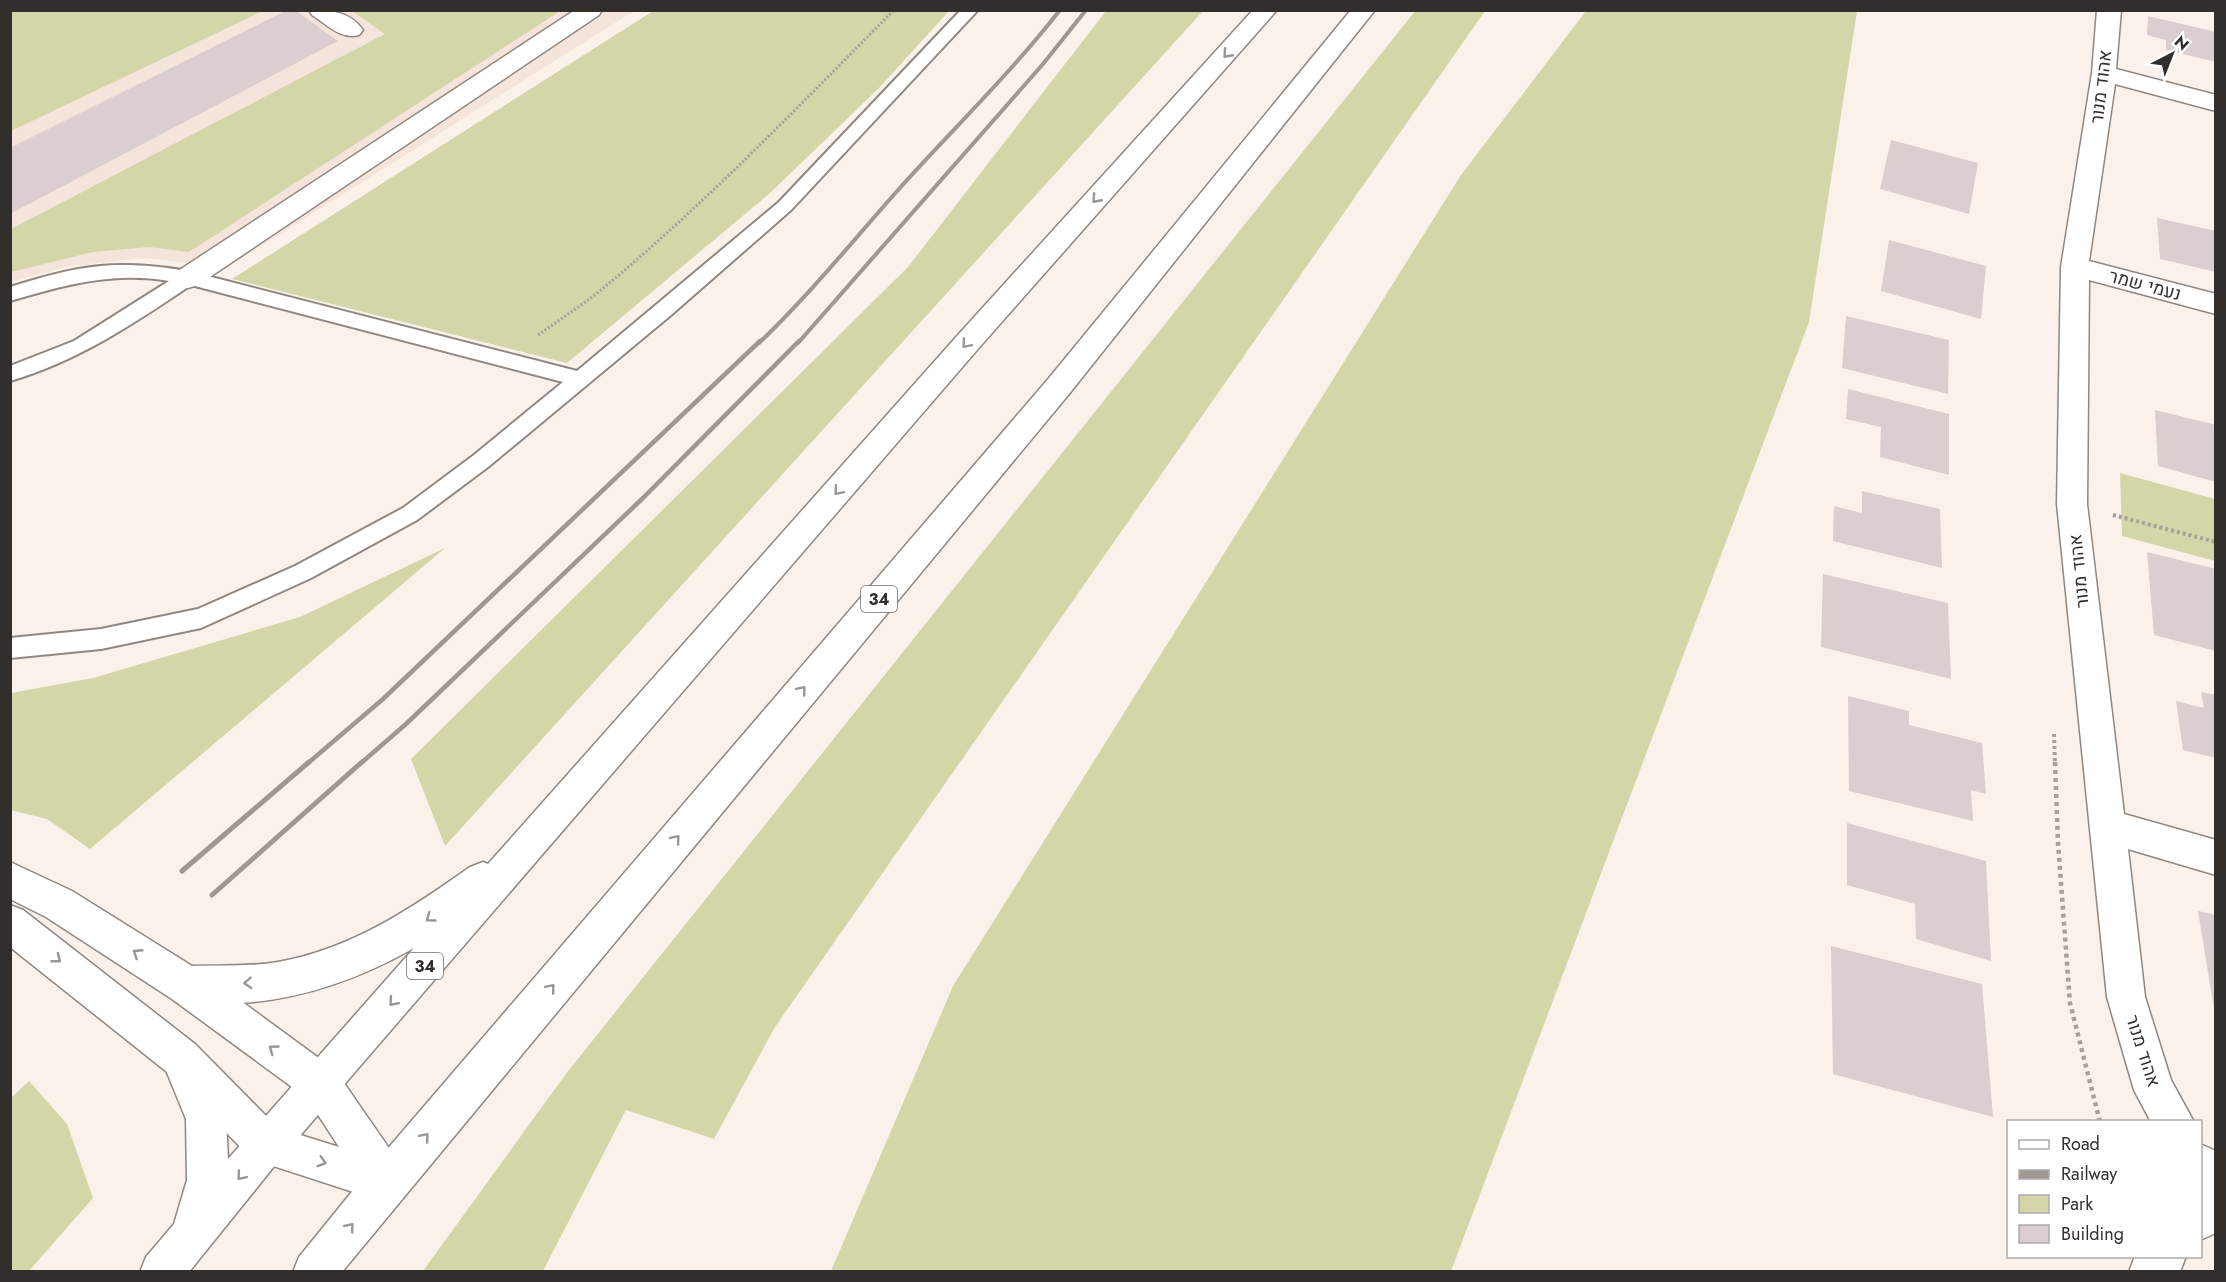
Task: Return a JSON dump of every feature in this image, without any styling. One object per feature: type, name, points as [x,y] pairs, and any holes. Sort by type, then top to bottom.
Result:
[{"type":"main road","points":[[320,10],[351,30]]},
{"type":"main road","points":[[188,278],[591,10]]},
{"type":"main road","name":"34","points":[[161,1272],[266,1145],[967,343],[1266,10]]},
{"type":"main road","name":"34","points":[[314,1272],[387,1182],[1059,386],[1364,10]]},
{"type":"main road","name":"אהוד מנור","points":[[2109,10],[2104,73],[2075,267],[2072,504],[2126,997],[2154,1090],[2173,1120]]},
{"type":"main road","points":[[2104,73],[2216,103]]},
{"type":"main road","name":"נעמי שמר","points":[[2075,267],[2216,304]]},
{"type":"main road","points":[[2106,826],[2216,858]]},
{"type":"main road","points":[[186,986],[277,981],[332,967],[378,948],[420,925],[528,847]]},
{"type":"main road","points":[[10,880],[59,904],[186,986],[321,1084],[387,1182]]},
{"type":"main road","points":[[10,923],[181,1058],[266,1145],[387,1182]]},
{"type":"main road","points":[[181,1058],[206,1119],[208,1180],[189,1238]]},
{"type":"main road","points":[[2202,1167],[2216,1188]]},
{"type":"main road","points":[[2202,1217],[2216,1204]]},
{"type":"main road","points":[[2150,1272],[2164,1258]]},
{"type":"lane","points":[[10,648],[101,639],[201,618],[303,572],[410,514],[481,461],[785,206],[970,10]]},
{"type":"lane","points":[[10,294],[58,279],[117,270],[148,271],[188,278],[579,379]]},
{"type":"lane","points":[[10,374],[61,355],[111,328],[188,278]]},
{"type":"path","points":[[504,360],[599,291],[695,206],[894,10]]},
{"type":"path","points":[[2072,504],[2216,542]]},
{"type":"shaded area","points":[[11,11],[634,11],[226,268],[146,258],[70,266],[11,282]]},
{"type":"green space","points":[[11,10],[263,10],[263,11],[11,131]]},
{"type":"green space","points":[[1416,10],[1485,11],[775,1027],[714,1139],[626,1110],[543,1271],[423,1271],[565,1075]]},
{"type":"green space","points":[[352,11],[560,11],[189,252],[149,247],[93,252],[11,272],[11,229],[385,34]]},
{"type":"green space","points":[[653,11],[949,11],[880,87],[769,194],[567,363],[232,279]]},
{"type":"green space","points":[[1106,11],[1203,11],[445,846],[411,759],[908,267]]},
{"type":"green space","points":[[1586,11],[1857,11],[1809,322],[1451,1271],[831,1271],[953,986],[1461,175]]},
{"type":"green space","points":[[2120,473],[2215,499],[2215,561],[2122,536]]},
{"type":"green space","points":[[445,548],[90,849],[47,819],[11,810],[11,693],[93,678],[300,617]]},
{"type":"green space","points":[[29,1081],[67,1124],[93,1198],[29,1271],[11,1271],[11,1098]]},
{"type":"building","points":[[287,10],[295,10],[338,41],[10,214],[10,148]]},
{"type":"building","points":[[2148,16],[2216,32],[2216,62],[2166,50],[2166,40],[2147,35]]},
{"type":"building","points":[[1891,140],[1978,163],[1969,214],[1880,189]]},
{"type":"building","points":[[2157,218],[2216,231],[2216,272],[2160,259]]},
{"type":"building","points":[[1889,240],[1986,266],[1981,319],[1881,291]]},
{"type":"building","points":[[1846,316],[1949,340],[1948,394],[1842,368]]},
{"type":"building","points":[[1848,389],[1949,414],[1949,475],[1880,457],[1881,427],[1846,419]]},
{"type":"building","points":[[2155,410],[2216,425],[2216,482],[2158,466]]},
{"type":"building","points":[[1862,491],[1940,509],[1942,568],[1833,541],[1834,506],[1862,513]]},
{"type":"building","points":[[2147,552],[2216,569],[2216,651],[2154,635]]},
{"type":"building","points":[[1823,574],[1948,603],[1951,679],[1821,647]]},
{"type":"building","points":[[2201,692],[2216,695],[2216,758],[2183,750],[2176,701],[2204,708]]},
{"type":"building","points":[[1848,696],[1909,711],[1909,725],[1982,743],[1986,794],[1971,790],[1973,821],[1849,791]]},
{"type":"building","points":[[1847,823],[1986,861],[1991,961],[1916,939],[1915,904],[1847,885]]},
{"type":"building","points":[[2198,911],[2216,915],[2216,1009],[2214,1009]]},
{"type":"building","points":[[1831,946],[1982,984],[1993,1117],[1833,1074]]},
{"type":"railway","points":[[759,343],[813,287],[898,190],[1001,79],[1060,10]]},
{"type":"railway","points":[[798,343],[1043,64],[1086,10]]},
{"type":"railway","points":[[307,764],[383,699],[760,341]]},
{"type":"railway","points":[[360,764],[406,724],[643,498],[799,341]]},
{"type":"railway","points":[[182,871],[309,762]]},
{"type":"railway","points":[[212,895],[362,762]]}]
